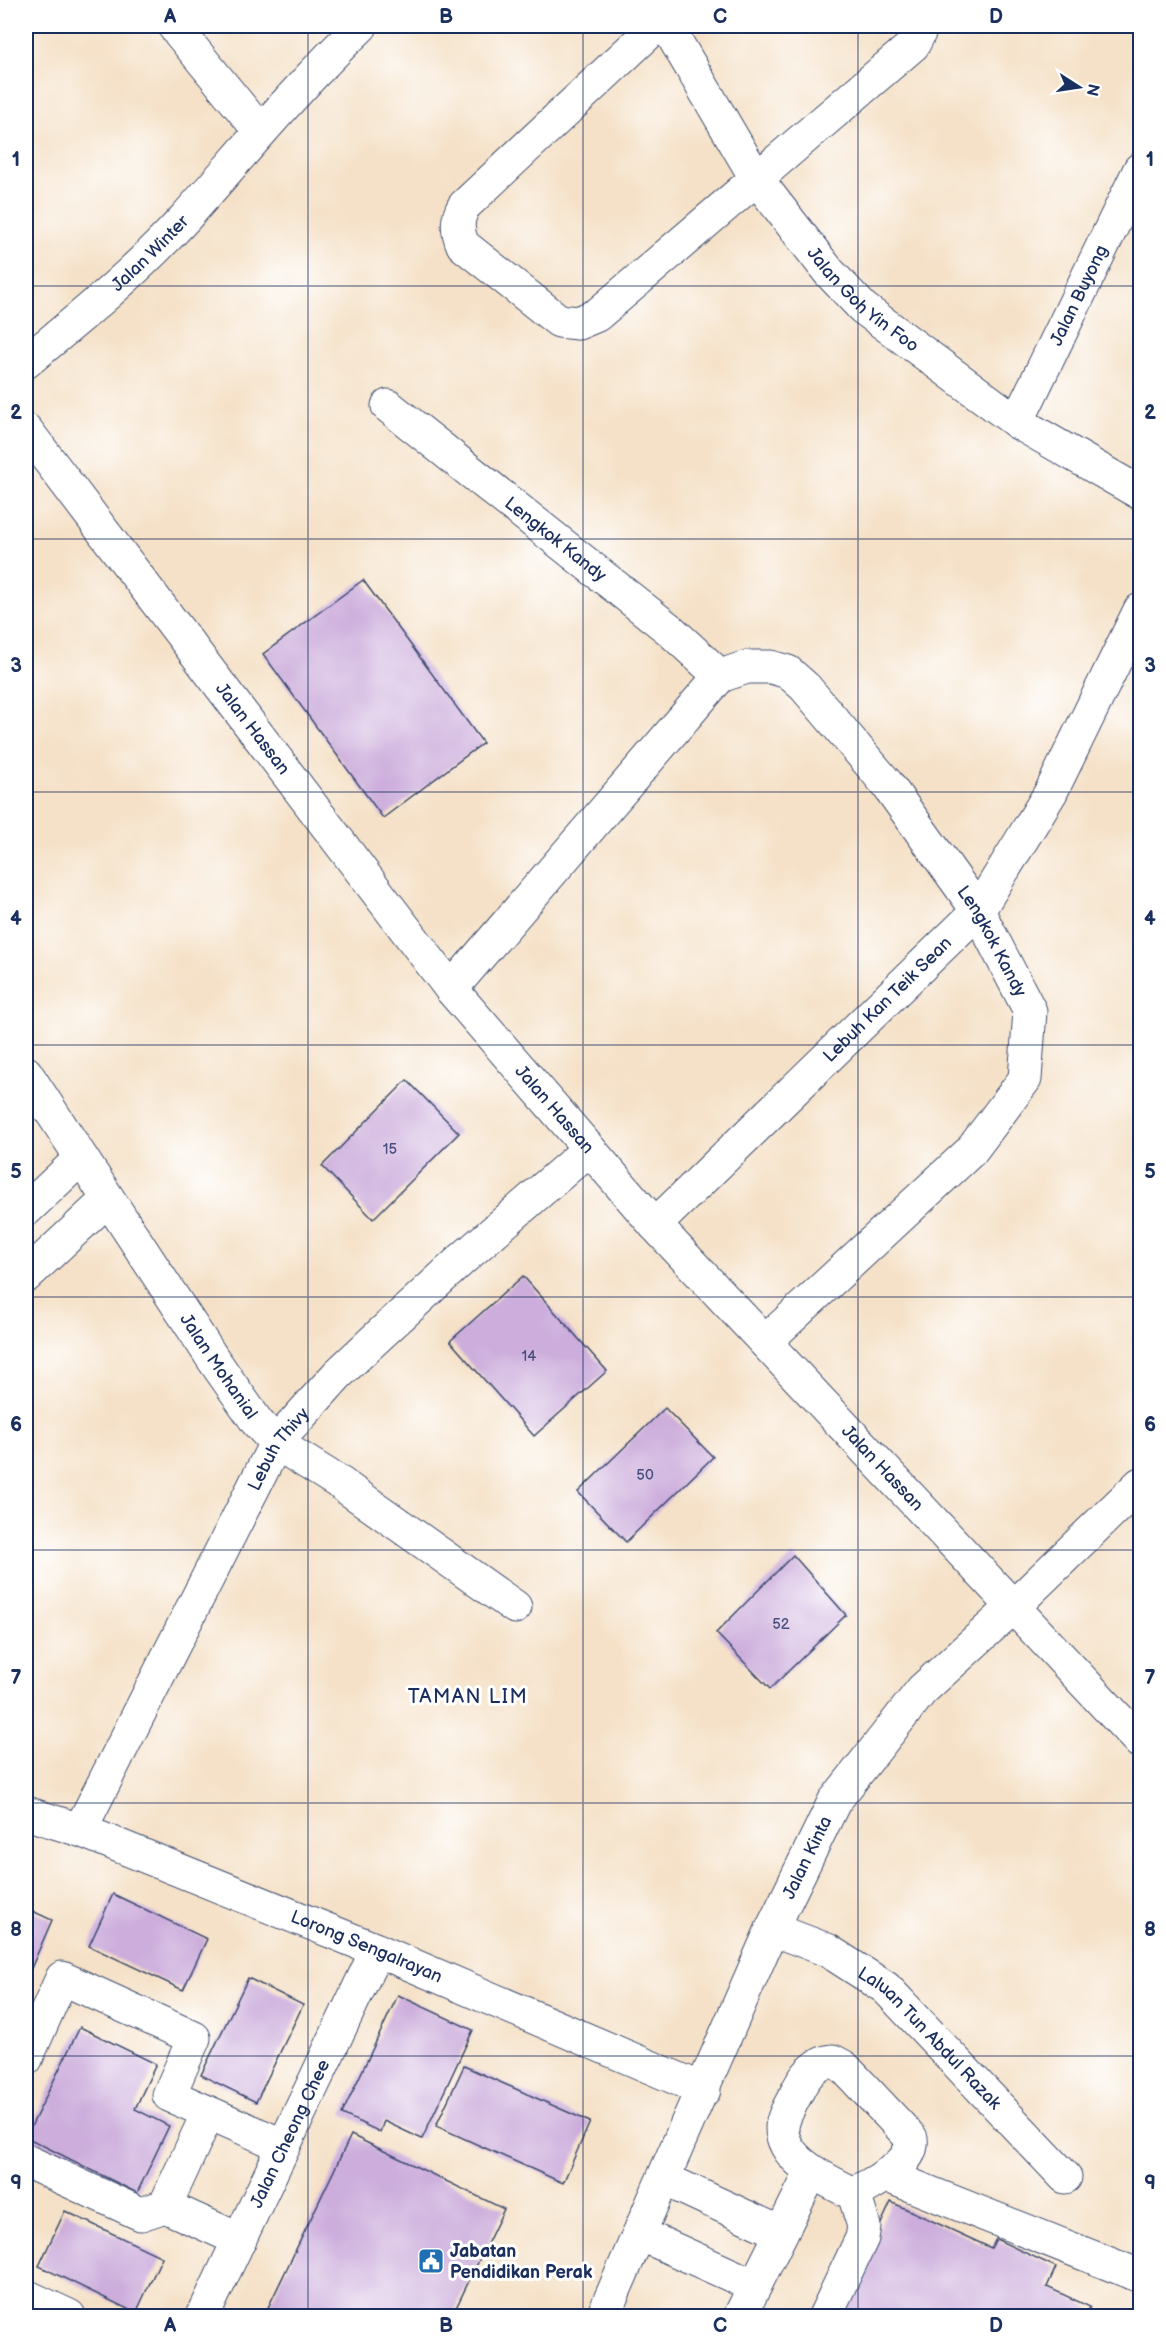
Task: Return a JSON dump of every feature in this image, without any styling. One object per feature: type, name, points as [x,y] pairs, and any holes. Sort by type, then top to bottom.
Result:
[{"type":"street","points":[[174,26],[260,131]]},
{"type":"street","name":"Jalan Winter","points":[[26,362],[120,283],[184,219],[260,131],[361,26]]},
{"type":"street","points":[[656,26],[464,206],[458,226],[462,245],[550,316],[568,324],[578,323],[597,315],[913,45],[919,33],[918,26]]},
{"type":"street","name":"Jalan Goh Yin Foo","points":[[668,26],[756,178],[829,273],[863,308],[1017,422],[1140,493]]},
{"type":"street","name":"Jalan Buyong","points":[[1017,422],[1140,169]]},
{"type":"street","name":"Lengkok Kandy","points":[[388,406],[670,630],[720,676],[747,667],[771,666],[788,672],[805,687],[887,784],[978,911],[1030,1011],[1025,1079],[971,1151],[765,1342]]},
{"type":"street","name":"Jalan Hassan","points":[[26,430],[451,989],[655,1225],[1140,1742]]},
{"type":"street","name":"Lebuh Kan Teik Sean","points":[[655,1225],[978,911],[1051,792],[1140,610]]},
{"type":"street","points":[[451,989],[720,676]]},
{"type":"street","name":"Jalan Mohanial","points":[[26,1073],[80,1159],[213,1359],[257,1422],[276,1443],[340,1484],[515,1607]]},
{"type":"street","name":"Lebuh Thivy","points":[[80,1830],[276,1443],[323,1390],[373,1341],[460,1261],[588,1150]]},
{"type":"street","points":[[26,1210],[80,1159]]},
{"type":"street","points":[[26,1276],[107,1200]]},
{"type":"street","name":"Jalan Kinta","points":[[603,2316],[704,2090],[772,1929],[834,1802],[922,1690],[1013,1607],[1140,1484]]},
{"type":"street","name":"Lorong Sengalrayan","points":[[26,1812],[80,1830],[377,1950],[704,2090]]},
{"type":"street","name":"Laluan Tun Abdul Razak","points":[[772,1929],[827,1950],[886,1988],[1065,2177]]},
{"type":"street","name":"Jalan Cheong Chee","points":[[203,2316],[377,1950]]},
{"type":"street","points":[[26,2059],[62,1978],[194,2038],[169,2095],[284,2146]]},
{"type":"street","points":[[825,2316],[862,2238],[864,2226],[854,2194],[811,2173],[789,2147],[783,2137],[782,2125],[805,2076],[824,2062],[833,2061],[844,2067],[911,2138],[910,2151],[885,2175],[854,2194]]},
{"type":"street","points":[[165,2206],[208,2113]]},
{"type":"street","points":[[26,2161],[141,2214],[165,2206],[240,2240]]},
{"type":"street","points":[[740,2316],[811,2173]]},
{"type":"street","points":[[885,2175],[1140,2276]]},
{"type":"street","points":[[664,2179],[781,2233]]},
{"type":"street","points":[[640,2234],[755,2286]]},
{"type":"street","points":[[26,2296],[69,2316]]},
{"type":"building","points":[[363,580],[483,743],[383,818],[263,654]]},
{"type":"building","points":[[407,1080],[459,1133],[373,1219],[322,1166]]},
{"type":"building","points":[[523,1276],[607,1371],[534,1436],[450,1341]]},
{"type":"building","points":[[665,1408],[713,1457],[626,1542],[578,1492]]},
{"type":"building","points":[[793,1555],[846,1615],[770,1689],[716,1633]]},
{"type":"building","points":[[113,1894],[207,1939],[183,1990],[89,1946]]},
{"type":"building","points":[[26,1908],[52,1920],[26,1980]]},
{"type":"building","points":[[248,1978],[303,2005],[256,2102],[201,2075]]},
{"type":"building","points":[[398,1995],[473,2030],[422,2139],[384,2121],[380,2132],[342,2114]]},
{"type":"building","points":[[80,2027],[156,2064],[135,2109],[169,2126],[137,2193],[26,2137]]},
{"type":"building","points":[[464,2066],[590,2122],[563,2183],[436,2126]]},
{"type":"building","points":[[351,2135],[504,2209],[452,2316],[264,2316]]},
{"type":"building","points":[[891,2202],[991,2248],[996,2239],[1056,2267],[1047,2287],[1090,2307],[1085,2316],[838,2316]]},
{"type":"building","points":[[65,2211],[162,2257],[136,2313],[39,2266]]},
{"type":"place","name":"Jabatan Pendidikan Perak","points":[[431,2261]]},
{"type":"district","name":"TAMAN LIM","points":[[468,1697]]}]
